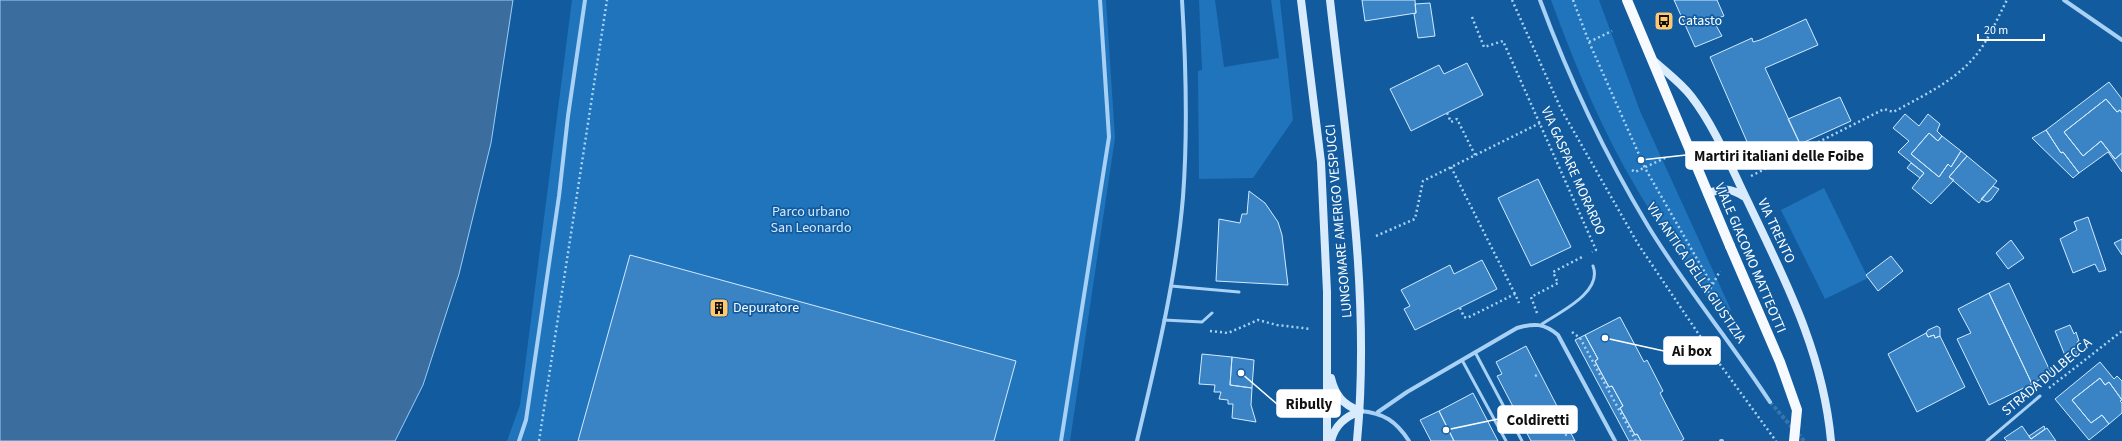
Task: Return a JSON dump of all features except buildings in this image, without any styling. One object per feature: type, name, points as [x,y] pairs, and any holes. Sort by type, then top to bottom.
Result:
[{"type":"main road","name":"LUNGOMARE AMERIGO VESPUCCI","points":[[1301,0],[1321,162],[1327,292],[1327,441]]},
{"type":"main road","name":"LUNGOMARE AMERIGO VESPUCCI","points":[[1330,0],[1356,235],[1360,322],[1360,411],[1357,441]]},
{"type":"main road","name":"VIALE GIACOMO MATTEOTTI","points":[[1627,0],[1649,56],[1780,362],[1797,410],[1794,441]]},
{"type":"main road","name":"VIA TRENTO","points":[[1649,56],[1691,96],[1716,135],[1745,196],[1805,327],[1824,387],[1832,441]]},
{"type":"main road","points":[[1707,193],[1724,189],[1733,190],[1745,196]]},
{"type":"main road","points":[[1328,365],[1333,385],[1338,396],[1350,408],[1360,411]]},
{"type":"main road","points":[[1331,441],[1337,427],[1343,420],[1360,411]]},
{"type":"street","points":[[519,441],[526,420],[559,196],[568,116],[585,0]]},
{"type":"street","points":[[1061,441],[1109,137],[1100,0]]},
{"type":"street","points":[[1137,441],[1171,286],[1183,189],[1186,73],[1182,0]]},
{"type":"street","name":"VIA ANTICA DELLA GIUSTIZIA","points":[[1540,0],[1559,53],[1590,116],[1648,226],[1770,402]]},
{"type":"street","points":[[2064,0],[2122,40]]},
{"type":"street","points":[[1378,412],[1517,328],[1530,324],[1542,324],[1558,335],[1615,441]]},
{"type":"street","points":[[1360,411],[1378,412],[1400,426],[1409,441]]},
{"type":"lane","points":[[1542,324],[1587,293],[1593,285],[1596,275],[1593,266]]},
{"type":"lane","points":[[1171,286],[1239,292]]},
{"type":"lane","points":[[1164,320],[1202,322],[1212,314]]},
{"type":"lane","points":[[1475,352],[1522,441]]},
{"type":"lane","points":[[1462,360],[1506,441]]},
{"type":"lane","name":"STRADA DULBECCA","points":[[1987,441],[2040,396]]},
{"type":"path","points":[[539,441],[607,0]]},
{"type":"path","points":[[1573,0],[1589,42],[1645,168],[1712,285],[1720,270]]},
{"type":"path","points":[[1738,182],[1884,109],[1893,112],[1947,82],[1962,70],[1982,47],[2006,0]]},
{"type":"path","name":"VIA GASPARE MORARDO","points":[[1472,17],[1484,47],[1503,41],[1596,250],[1553,272],[1558,283],[1531,296],[1542,324]]},
{"type":"path","points":[[1589,42],[1612,31]]},
{"type":"path","points":[[1447,113],[1451,122],[1457,119],[1475,155]]},
{"type":"path","points":[[1376,236],[1415,219],[1423,181],[1540,123]]},
{"type":"path","points":[[1628,163],[1635,172],[1667,157]]},
{"type":"path","points":[[1451,167],[1519,302]]},
{"type":"path","points":[[1460,308],[1464,317],[1467,318],[1515,294]]},
{"type":"path","points":[[1552,317],[1580,338],[1636,441]]},
{"type":"path","points":[[1206,331],[1228,332],[1258,320],[1277,325],[1311,329]]},
{"type":"path","name":"STRADA DULBECCA","points":[[2040,396],[2122,331]]},
{"type":"green space","name":"Parco urbano San Leonardo","points":[[572,0],[1106,0],[1115,138],[1070,441],[507,441],[520,405]]},
{"type":"green space","points":[[1199,0],[1215,0],[1224,67],[1279,58],[1271,0],[1280,0],[1293,120],[1253,178],[1199,179],[1198,71],[1202,70]]},
{"type":"green space","points":[[1551,0],[1599,0],[1640,111],[1731,310],[1721,318],[1678,255],[1625,168],[1590,97]]},
{"type":"green space","points":[[1824,188],[1868,278],[1825,299],[1781,210]]},
{"type":"shaded area","points":[[0,0],[513,0],[491,143],[459,274],[423,385],[395,441],[0,441]]},
{"type":"tunnel","points":[[1770,402],[1804,441]]},
{"type":"place","name":"Catasto","points":[[1664,21]]},
{"type":"place","name":"Martiri italiani delle Foibe","points":[[1641,160]]},
{"type":"place","name":"Depuratore","points":[[719,308]]},
{"type":"place","name":"Ai box","points":[[1605,338]]},
{"type":"place","name":"Ribully","points":[[1241,373]]},
{"type":"place","name":"Coldiretti","points":[[1446,430]]}]
